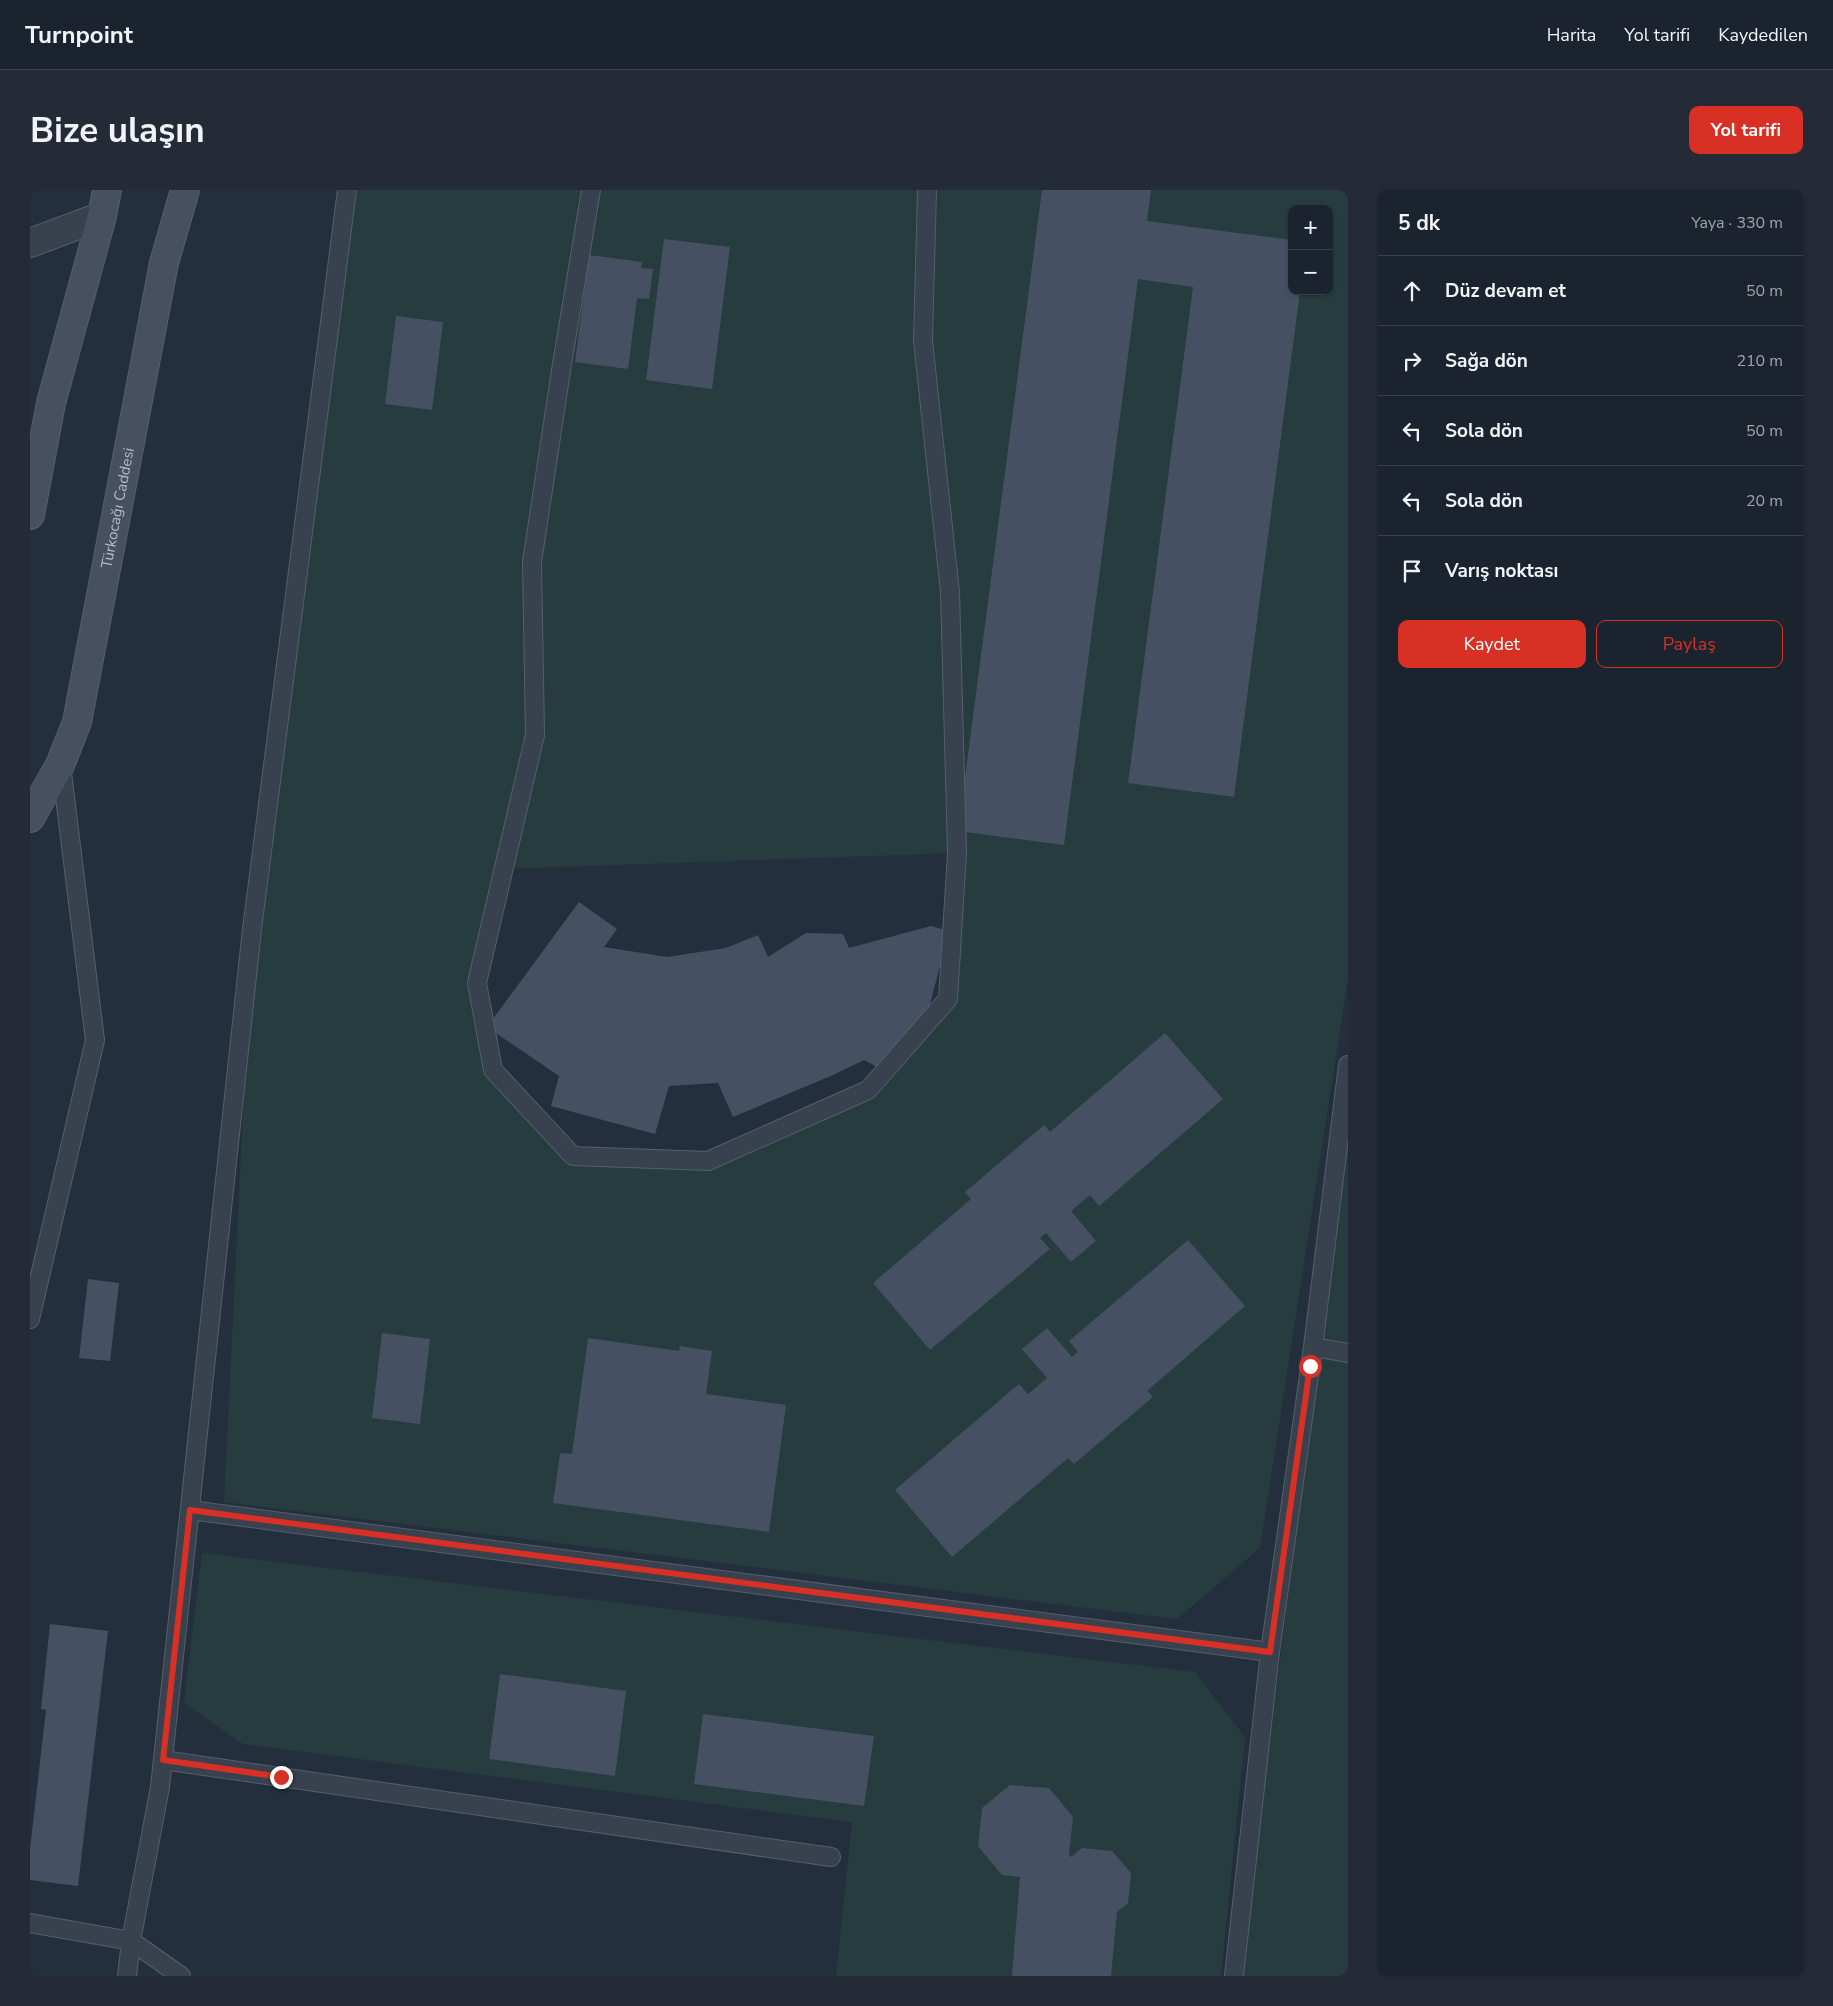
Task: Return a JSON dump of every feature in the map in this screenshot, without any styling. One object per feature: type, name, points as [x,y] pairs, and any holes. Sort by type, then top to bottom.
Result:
[{"type":"main road","name":"Türkocağı Caddesi","points":[[30,818],[60,765],[77,722],[164,263],[185,190]]},
{"type":"main road","points":[[30,515],[51,403],[104,203]]},
{"type":"street","points":[[30,243],[104,203]]},
{"type":"lane","points":[[127,1976],[131,1941],[160,1787],[252,929],[347,190]]},
{"type":"lane","points":[[591,190],[532,562],[535,735],[477,983],[493,1070],[573,1156],[708,1161],[868,1090],[948,999],[957,853],[950,592],[923,341],[927,190]]},
{"type":"lane","points":[[30,1319],[96,1040],[60,765]]},
{"type":"lane","points":[[1234,1976],[1270,1652],[1313,1347],[1348,1065]]},
{"type":"lane","points":[[1313,1347],[1348,1353]]},
{"type":"lane","points":[[190,1510],[1270,1652]]},
{"type":"lane","points":[[163,1760],[831,1857]]},
{"type":"lane","points":[[30,1923],[131,1941],[181,1976]]},
{"type":"green space","points":[[347,190],[1348,190],[1348,979],[1260,1548],[1177,1619],[224,1502],[252,929]],"holes":[[[957,853],[948,999],[868,1090],[708,1161],[573,1156],[493,1070],[477,983],[503,869]]]},
{"type":"green space","points":[[1348,1091],[1348,1976],[1240,1976],[1299,1511]]},
{"type":"green space","points":[[202,1553],[1195,1672],[1245,1737],[1221,1976],[836,1976],[852,1822],[243,1744],[184,1703]]},
{"type":"building","points":[[1042,190],[1151,190],[1147,221],[1288,239],[1288,295],[1299,295],[1234,797],[1128,783],[1193,287],[1138,279],[1064,845],[958,831]]},
{"type":"building","points":[[664,239],[730,247],[712,389],[646,380]]},
{"type":"building","points":[[589,255],[642,262],[641,268],[653,269],[649,299],[637,298],[628,369],[575,362]]},
{"type":"building","points":[[396,316],[443,322],[432,410],[385,404]]},
{"type":"building","points":[[579,902],[617,929],[604,947],[667,957],[726,948],[758,935],[768,957],[806,933],[843,934],[849,948],[931,926],[949,931],[928,1012],[881,1069],[864,1060],[733,1117],[718,1083],[669,1086],[655,1134],[551,1106],[559,1076],[487,1027]]},
{"type":"building","points":[[1165,1033],[1223,1099],[1099,1206],[1090,1195],[1071,1211],[1096,1241],[1071,1262],[1046,1233],[1040,1238],[1050,1249],[930,1350],[873,1283],[971,1199],[965,1192],[1044,1125],[1050,1132]]},
{"type":"building","points":[[1188,1240],[1245,1306],[1147,1391],[1153,1397],[1074,1464],[1068,1458],[952,1557],[895,1490],[1019,1384],[1028,1394],[1047,1378],[1022,1349],[1047,1328],[1072,1357],[1078,1352],[1069,1341]]},
{"type":"building","points":[[88,1279],[119,1283],[110,1361],[79,1358]]},
{"type":"building","points":[[382,1333],[430,1339],[420,1424],[372,1418]]},
{"type":"building","points":[[588,1338],[679,1351],[680,1346],[712,1351],[706,1394],[786,1405],[769,1532],[553,1503],[560,1453],[572,1454]]},
{"type":"building","points":[[50,1624],[108,1631],[78,1886],[30,1880],[30,1849],[46,1710],[41,1709]]},
{"type":"building","points":[[500,1674],[626,1691],[615,1776],[489,1759]]},
{"type":"building","points":[[703,1714],[874,1736],[864,1806],[694,1784]]},
{"type":"building","points":[[1010,1785],[1049,1788],[1073,1817],[1069,1855],[1071,1857],[1082,1848],[1112,1851],[1131,1873],[1128,1903],[1117,1912],[1111,1976],[1012,1976],[1020,1877],[1002,1875],[978,1846],[982,1808]]},
{"type":"route","points":[[281,1777],[163,1760],[190,1510],[1270,1652],[1310,1366]]}]
